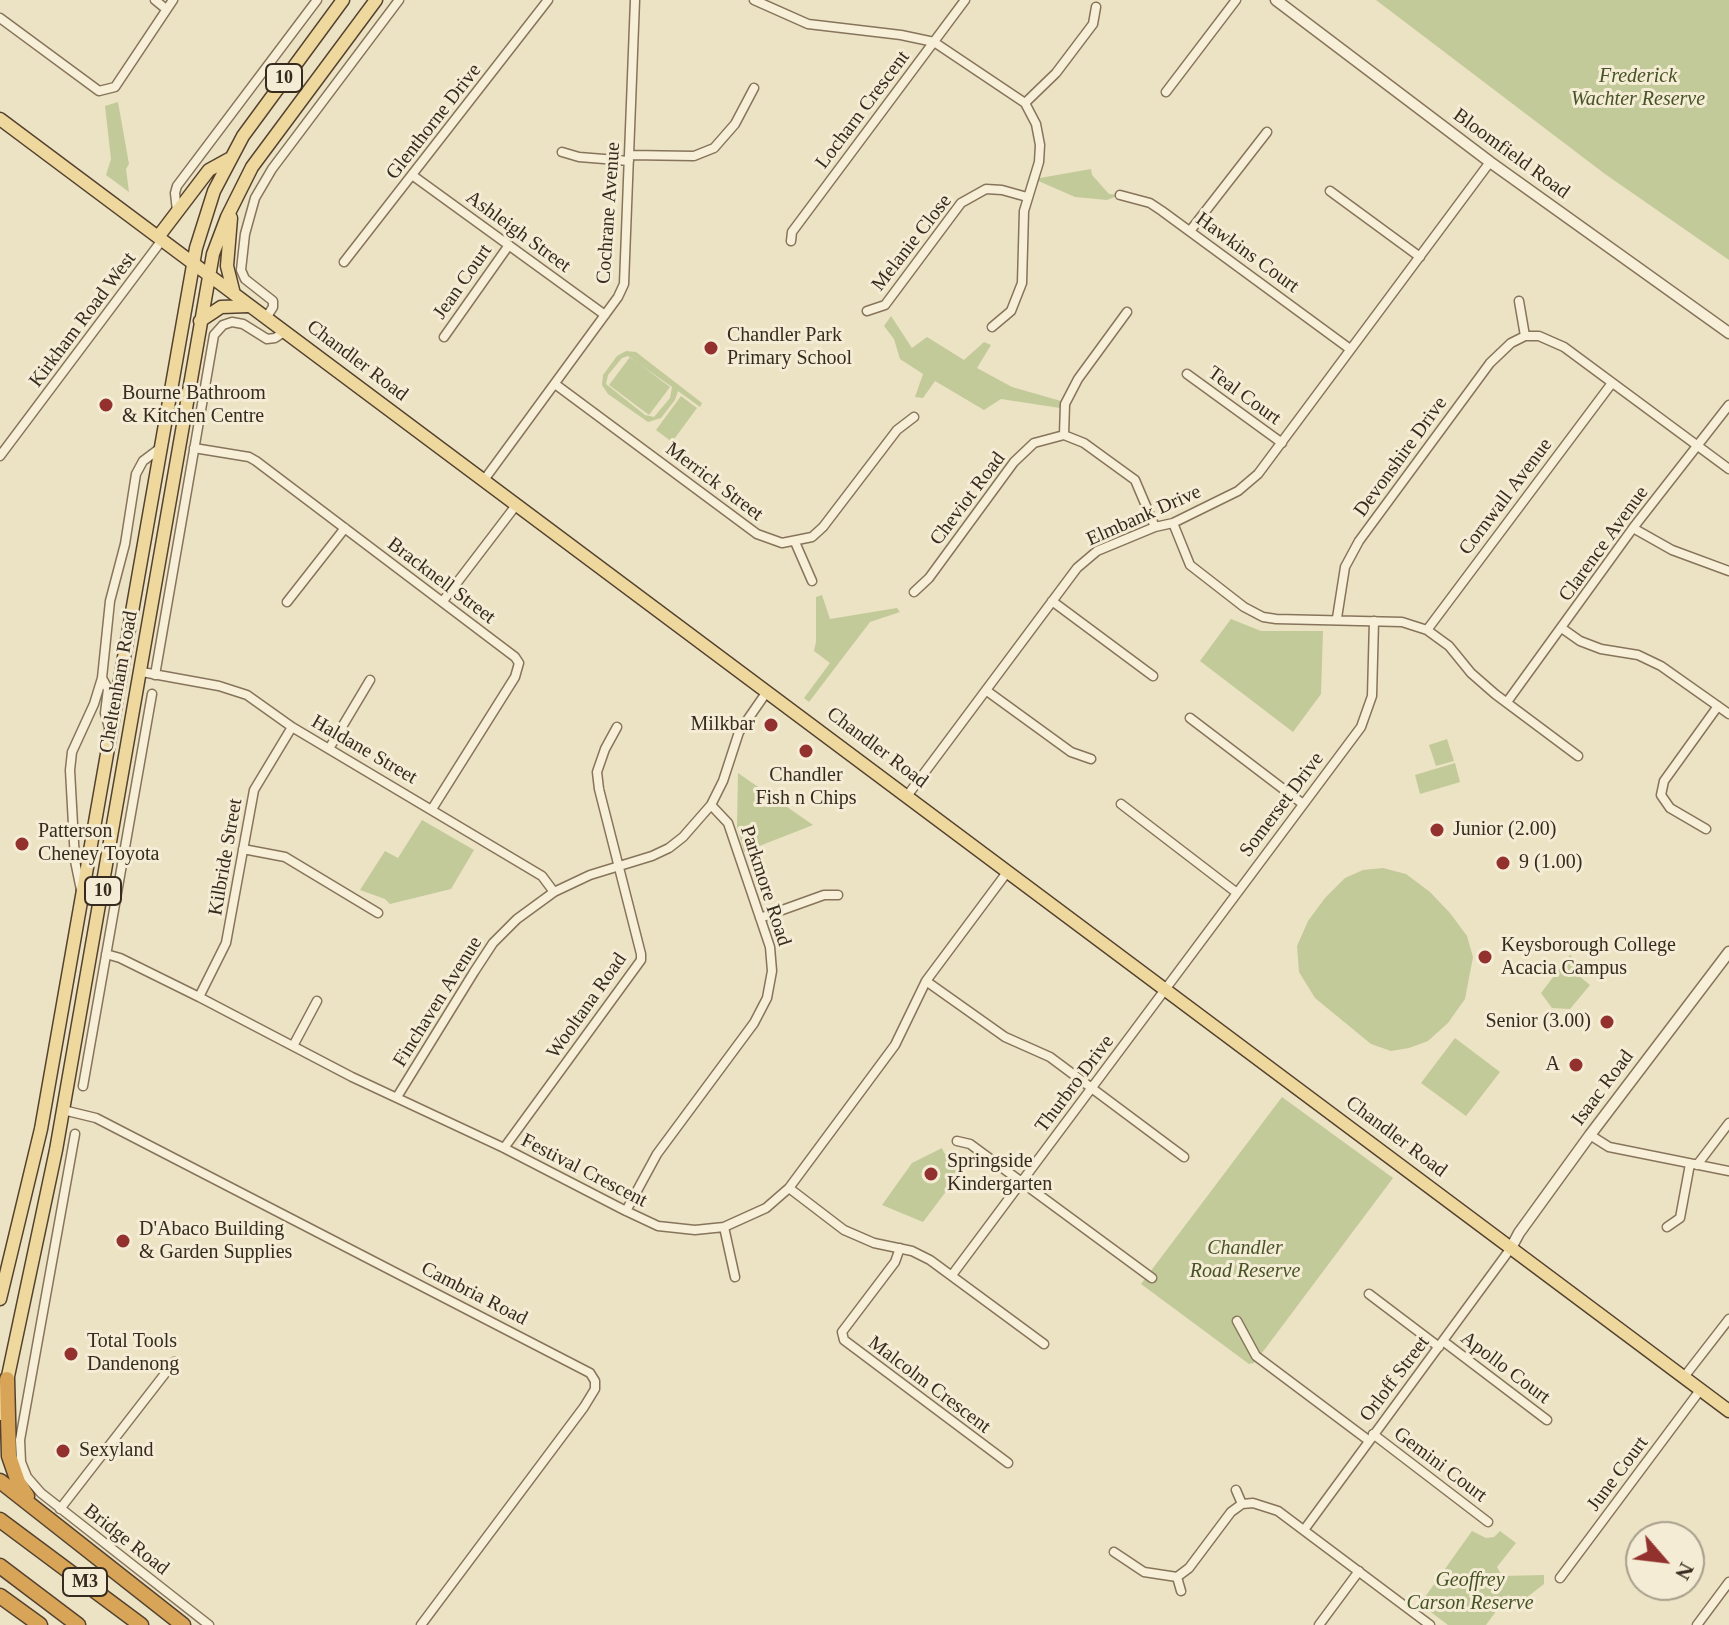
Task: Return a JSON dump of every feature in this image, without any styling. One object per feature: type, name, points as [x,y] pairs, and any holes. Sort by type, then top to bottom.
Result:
[{"type":"highway","points":[[7,1379],[4,1419],[9,1456],[18,1482],[27,1496],[58,1528]]},
{"type":"highway","points":[[0,1481],[183,1625]]},
{"type":"highway","name":"M3","points":[[0,1520],[141,1625]]},
{"type":"highway","name":"M3","points":[[3,1569],[78,1625]]},
{"type":"highway","points":[[0,1596],[40,1625]]},
{"type":"highway","points":[[0,1609],[21,1611]]},
{"type":"main road","name":"Cheltenham Road","points":[[0,1299],[44,1109],[192,263],[209,204],[229,159],[252,121],[343,0]]},
{"type":"main road","name":"Cheltenham Road","points":[[7,1379],[56,1150],[142,672],[200,321],[219,234],[262,153],[376,0]]},
{"type":"main road","name":"Chandler Road","points":[[0,119],[1729,1411]]},
{"type":"main road","points":[[160,239],[213,166],[229,159]]},
{"type":"main road","points":[[233,203],[226,258],[234,294]]},
{"type":"main road","points":[[200,321],[225,306],[250,306]]},
{"type":"main road","points":[[117,697],[130,677],[142,672]]},
{"type":"main road","points":[[44,1109],[63,1110]]},
{"type":"street","points":[[155,0],[166,9]]},
{"type":"street","points":[[0,18],[99,91],[115,87],[173,0]]},
{"type":"street","points":[[177,212],[177,186],[317,0]]},
{"type":"street","points":[[266,318],[273,301],[245,279],[241,270],[245,234],[255,198],[272,169],[399,0]]},
{"type":"street","name":"Glenthorne Drive","points":[[344,262],[548,0]]},
{"type":"street","name":"Cochrane Avenue","points":[[484,480],[605,315],[624,284],[635,0]]},
{"type":"street","points":[[754,0],[808,24],[934,42],[1025,103],[1036,124],[1040,145],[1039,162],[1027,197],[1022,233],[1022,283],[1018,298],[1003,319],[992,327]]},
{"type":"street","name":"Locharn Crescent","points":[[791,241],[792,232],[965,0]]},
{"type":"street","points":[[1166,92],[1236,0]]},
{"type":"street","name":"Bloomfield Road","points":[[1276,0],[1490,162],[1729,333]]},
{"type":"street","points":[[1025,103],[1056,73],[1093,24],[1096,7]]},
{"type":"street","points":[[562,152],[579,157],[694,156],[714,148],[735,124],[754,88]]},
{"type":"street","points":[[1190,231],[1267,132]]},
{"type":"street","name":"Elmbank Drive","points":[[907,796],[1077,568],[1097,551],[1155,527],[1173,523],[1238,491],[1258,474],[1490,162]]},
{"type":"street","name":"Ashleigh Street","points":[[412,175],[605,315]]},
{"type":"street","name":"Melanie Close","points":[[867,311],[885,305],[961,203],[986,189],[1027,197]]},
{"type":"street","points":[[1330,191],[1420,257]]},
{"type":"street","name":"Hawkins Court","points":[[1120,195],[1150,203],[1350,349]]},
{"type":"street","name":"Kirkham Road West","points":[[0,456],[160,239]]},
{"type":"street","name":"Jean Court","points":[[444,337],[509,245]]},
{"type":"street","points":[[1519,301],[1525,336],[1539,336],[1564,347],[1729,469]]},
{"type":"street","points":[[1127,312],[1078,379],[1065,404],[1064,435],[1084,443],[1135,480],[1155,527]]},
{"type":"street","name":"Cheltenham Road","points":[[155,675],[216,331],[228,323],[238,322],[266,339],[284,332]]},
{"type":"street","name":"Devonshire Drive","points":[[1337,618],[1345,567],[1359,541],[1490,363],[1511,343],[1525,336]]},
{"type":"street","name":"Teal Court","points":[[1187,374],[1282,443]]},
{"type":"street","name":"Cornwall Avenue","points":[[1427,630],[1612,383]]},
{"type":"street","name":"Merrick Street","points":[[555,384],[757,534],[782,543],[795,542]]},
{"type":"street","name":"Clarence Avenue","points":[[1507,702],[1563,629],[1633,528],[1729,405]]},
{"type":"street","points":[[812,581],[795,542],[812,537],[823,527],[897,430],[914,417]]},
{"type":"street","name":"Cheviot Road","points":[[914,592],[929,578],[1014,462],[1034,443],[1064,435]]},
{"type":"street","name":"Bracknell Street","points":[[194,448],[249,457],[256,461],[443,601],[519,663],[515,677],[432,809]]},
{"type":"street","name":"Cheltenham Road","points":[[82,899],[75,861],[71,764],[74,747],[102,678],[110,601],[125,544],[136,474],[143,461],[159,449]]},
{"type":"street","points":[[443,601],[517,504]]},
{"type":"street","points":[[1173,523],[1190,565],[1244,607],[1263,617],[1276,619],[1337,618],[1402,622],[1427,630],[1449,646],[1471,673],[1578,756]]},
{"type":"street","points":[[287,602],[345,528]]},
{"type":"street","points":[[1633,528],[1672,550],[1729,571]]},
{"type":"street","points":[[1052,601],[1153,676]]},
{"type":"street","name":"Somerset Drive","points":[[1165,989],[1361,727],[1372,696],[1374,621]]},
{"type":"street","points":[[1563,629],[1580,641],[1601,649],[1638,655],[1661,666],[1729,714]]},
{"type":"street","name":"Haldane Street","points":[[142,672],[219,686],[247,695],[292,727],[542,876],[554,892]]},
{"type":"street","points":[[102,678],[108,689],[105,713],[110,732]]},
{"type":"street","points":[[330,747],[370,680]]},
{"type":"street","points":[[987,691],[1071,752],[1091,759]]},
{"type":"street","points":[[711,805],[723,781],[739,732],[766,693]]},
{"type":"street","name":"Cheltenham Road","points":[[83,1086],[152,694]]},
{"type":"street","points":[[1706,829],[1670,808],[1661,795],[1664,781],[1718,706]]},
{"type":"street","points":[[1190,718],[1303,804]]},
{"type":"street","name":"Kilbride Street","points":[[199,997],[226,943],[254,790],[292,727]]},
{"type":"street","name":"Wooltana Road","points":[[504,1148],[638,967],[641,954],[597,772],[617,727]]},
{"type":"street","points":[[1121,804],[1237,893]]},
{"type":"street","name":"Finchaven Avenue","points":[[397,1097],[493,943],[517,919],[554,892],[590,875],[669,848],[711,805]]},
{"type":"street","name":"Parkmore Road","points":[[626,1211],[665,1142],[762,1010],[770,989],[773,960],[760,918],[728,823],[711,805]]},
{"type":"street","points":[[243,849],[285,857],[378,913]]},
{"type":"street","name":"Festival Crescent","points":[[106,954],[120,958],[658,1226],[695,1230],[724,1227],[766,1208],[789,1188],[895,1045],[926,981],[1008,871]]},
{"type":"street","points":[[760,918],[824,895],[838,895]]},
{"type":"street","name":"Isaac Road","points":[[1511,1248],[1590,1135],[1729,952]]},
{"type":"street","points":[[926,981],[1005,1037],[1050,1057],[1184,1157]]},
{"type":"street","name":"Thurbro Drive","points":[[952,1275],[1165,989]]},
{"type":"street","points":[[293,1046],[317,1001]]},
{"type":"street","points":[[74,1050],[91,1041]]},
{"type":"street","name":"Cambria Road","points":[[63,1110],[96,1118],[590,1373],[595,1389],[584,1407],[421,1625]]},
{"type":"street","points":[[1667,1227],[1680,1218],[1694,1165],[1729,1123]]},
{"type":"street","points":[[4,1419],[26,1406],[75,1134]]},
{"type":"street","points":[[1590,1135],[1609,1147],[1729,1171]]},
{"type":"street","points":[[957,1141],[970,1144],[1152,1278]]},
{"type":"street","points":[[56,1150],[69,1170]]},
{"type":"street","points":[[789,1188],[844,1230],[930,1260],[1044,1344]]},
{"type":"street","points":[[724,1227],[735,1277]]},
{"type":"street","name":"Malcolm Crescent","points":[[900,1248],[895,1262],[842,1332],[844,1340],[1008,1463]]},
{"type":"street","name":"Orloff Street","points":[[1304,1530],[1511,1248]]},
{"type":"street","name":"Apollo Court","points":[[1369,1294],[1547,1420]]},
{"type":"street","points":[[1684,1377],[1729,1319]]},
{"type":"street","name":"Gemini Court","points":[[1237,1321],[1256,1356],[1488,1522]]},
{"type":"street","points":[[60,1509],[174,1362]]},
{"type":"street","name":"June Court","points":[[1560,1578],[1701,1389]]},
{"type":"street","name":"Bridge Road","points":[[26,1406],[20,1451],[27,1477],[36,1489],[209,1625]]},
{"type":"street","points":[[1236,1490],[1242,1504]]},
{"type":"street","points":[[1114,1552],[1144,1572],[1177,1577],[1189,1568],[1231,1512],[1242,1504],[1253,1503],[1278,1511],[1430,1625]]},
{"type":"street","points":[[1319,1625],[1359,1571]]},
{"type":"street","points":[[1177,1577],[1181,1591]]},
{"type":"street","points":[[1697,1625],[1729,1582]]},
{"type":"green space","name":"Frederick Wachter Reserve","points":[[1376,0],[1729,0],[1729,260],[1605,174]]},
{"type":"green space","points":[[118,102],[129,164],[126,169],[129,192],[106,175],[111,159],[105,106]]},
{"type":"green space","points":[[1091,169],[1092,175],[1109,194],[1120,195],[1107,200],[1075,197],[1034,179]]},
{"type":"green space","points":[[891,316],[912,348],[927,337],[964,360],[984,342],[991,345],[977,368],[1012,387],[1061,401],[1060,408],[1001,399],[984,410],[935,381],[923,398],[915,397],[923,374],[900,359],[894,339],[884,326]]},
{"type":"green space","points":[[626,351],[636,352],[702,403],[700,407],[678,391],[661,418],[648,422],[608,394],[602,385],[603,375],[617,356]],"holes":[[[628,356],[672,387],[670,398],[654,417],[645,415],[606,384],[608,375],[622,358]]]},
{"type":"green space","points":[[630,357],[670,387],[649,415],[609,385]]},
{"type":"green space","points":[[681,396],[697,408],[672,442],[656,430]]},
{"type":"green space","points":[[822,595],[830,619],[897,608],[900,612],[870,622],[809,702],[804,698],[830,663],[814,651],[816,597]]},
{"type":"green space","points":[[1231,619],[1261,631],[1323,631],[1321,694],[1293,732],[1200,661]]},
{"type":"green space","points":[[1447,739],[1454,761],[1436,766],[1429,745]]},
{"type":"green space","points":[[1455,763],[1460,782],[1420,794],[1415,775]]},
{"type":"green space","points":[[738,773],[813,825],[744,852],[737,826]]},
{"type":"green space","points":[[422,820],[474,850],[451,889],[390,904],[385,899],[360,890],[385,851],[398,858]]},
{"type":"green space","points":[[1383,868],[1406,874],[1430,892],[1467,936],[1473,957],[1465,999],[1448,1023],[1428,1041],[1391,1051],[1371,1044],[1315,998],[1299,972],[1297,946],[1308,921],[1345,878],[1363,870]]},
{"type":"green space","points":[[1570,955],[1584,969],[1579,976],[1590,985],[1570,1009],[1552,1008],[1541,993]]},
{"type":"green space","points":[[1455,1038],[1500,1072],[1466,1116],[1421,1083]]},
{"type":"green space","name":"Chandler Road Reserve","points":[[1282,1097],[1393,1178],[1265,1349],[1254,1363],[1249,1364],[1141,1284]]},
{"type":"green space","points":[[942,1148],[944,1153],[954,1158],[966,1154],[972,1157],[923,1222],[882,1205],[912,1163]]},
{"type":"green space","name":"Geoffrey Carson Reserve","points":[[1472,1531],[1486,1538],[1494,1537],[1500,1531],[1516,1543],[1497,1567],[1502,1576],[1544,1575],[1544,1584],[1522,1601],[1508,1595],[1486,1625],[1448,1625],[1420,1604]]},
{"type":"place","name":"Chandler Park Primary School","points":[[711,348]]},
{"type":"place","name":"Bourne Bathroom & Kitchen Centre","points":[[106,405]]},
{"type":"place","name":"Milkbar","points":[[771,725]]},
{"type":"place","name":"Chandler Fish n Chips","points":[[806,751]]},
{"type":"place","name":"Junior (2.00)","points":[[1437,830]]},
{"type":"place","name":"Patterson Cheney Toyota","points":[[22,844]]},
{"type":"place","name":"9 (1.00)","points":[[1503,863]]},
{"type":"place","name":"Keysborough College Acacia Campus","points":[[1485,957]]},
{"type":"place","name":"Senior (3.00)","points":[[1607,1022]]},
{"type":"place","name":"A","points":[[1576,1065]]},
{"type":"place","name":"Springside Kindergarten","points":[[931,1174]]},
{"type":"place","name":"D'Abaco Building & Garden Supplies","points":[[123,1241]]},
{"type":"place","name":"Total Tools Dandenong","points":[[71,1354]]},
{"type":"place","name":"Sexyland","points":[[63,1451]]}]
